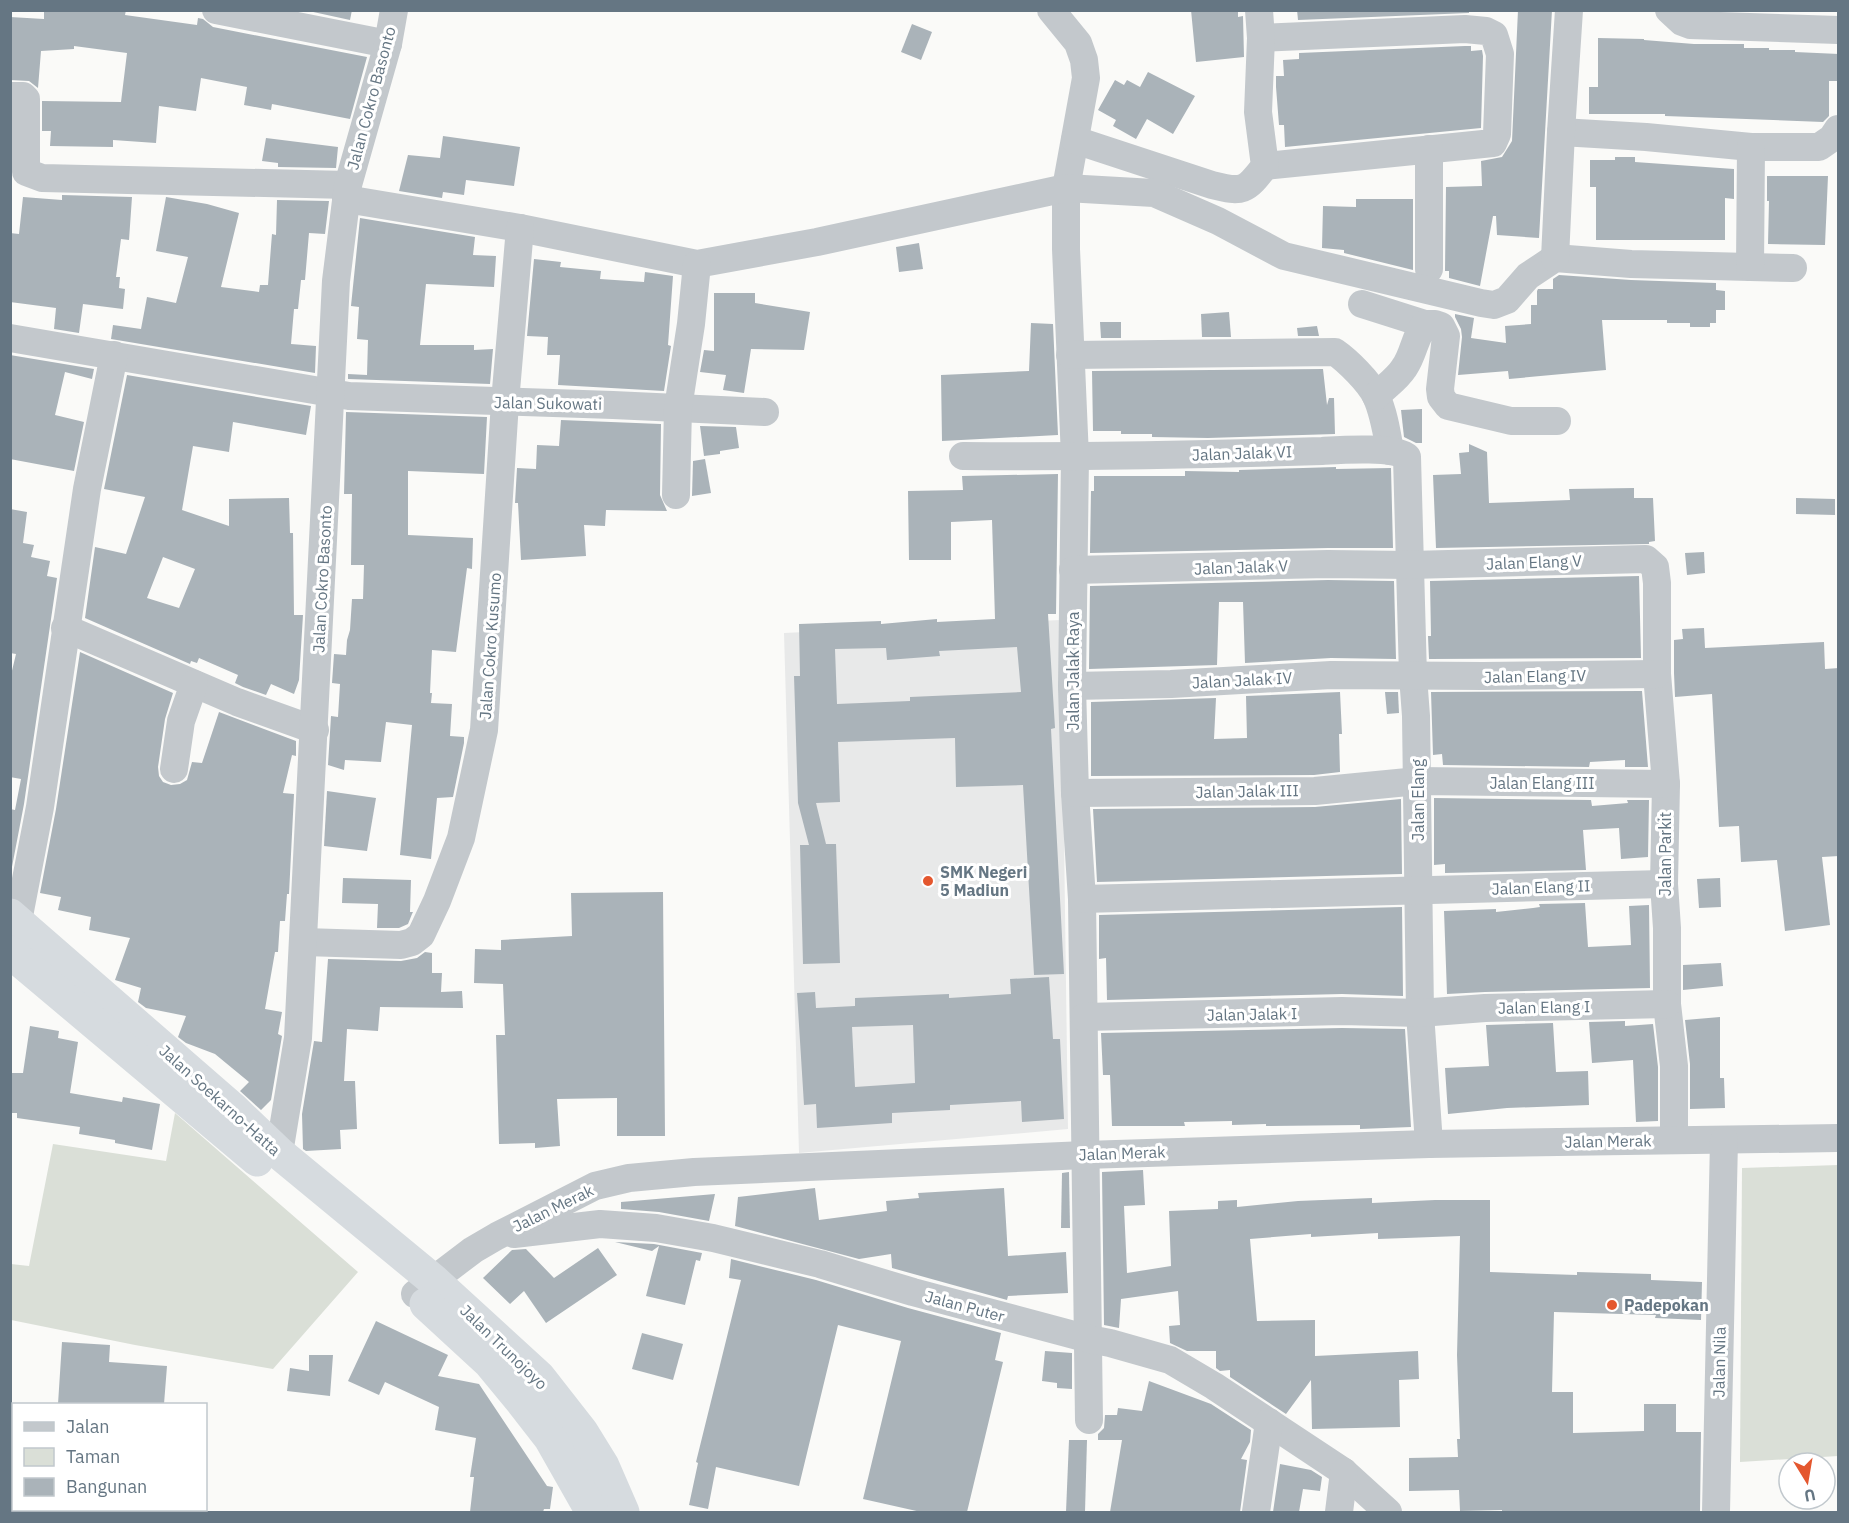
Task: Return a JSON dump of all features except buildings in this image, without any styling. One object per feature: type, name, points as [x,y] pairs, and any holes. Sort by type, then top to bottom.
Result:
[{"type":"highway","name":"Jalan Soekarno-Hatta","points":[[13,929],[233,1110],[424,1287]]},
{"type":"highway","name":"Jalan Soekarno-Hatta","points":[[13,929],[424,1287]]},
{"type":"highway","name":"Jalan Trunojoyo","points":[[424,1287],[489,1362],[550,1438],[592,1512]]},
{"type":"highway","name":"Jalan Trunojoyo","points":[[424,1287],[539,1377],[582,1432],[603,1466],[623,1512]]},
{"type":"street","points":[[216,10],[388,45]]},
{"type":"street","name":"Jalan Cokro Basonto","points":[[279,1153],[298,1038],[336,281],[347,192],[388,45],[394,10]]},
{"type":"street","name":"Jalan Jalak Raya","points":[[1051,10],[1078,43],[1084,60],[1086,78],[1066,188],[1075,457],[1072,686],[1082,899],[1089,1420]]},
{"type":"street","points":[[1555,258],[1569,10]]},
{"type":"street","points":[[1669,10],[1682,22],[1690,25],[1839,30]]},
{"type":"street","points":[[1075,140],[1232,190],[1243,190],[1252,184],[1265,166],[1258,112],[1260,24],[1465,29],[1486,31],[1494,35],[1500,54],[1496,139],[1488,144],[1265,166]]},
{"type":"street","points":[[10,96],[23,96],[26,99],[26,172],[32,176],[347,192],[697,264],[817,242],[1066,188],[1154,194],[1218,220],[1284,256],[1494,305],[1507,300],[1528,276],[1555,258],[1631,264],[1793,268]]},
{"type":"street","points":[[1561,132],[1751,147],[1819,147],[1832,138],[1839,129]]},
{"type":"street","points":[[1750,267],[1751,147]]},
{"type":"street","points":[[1429,149],[1429,269]]},
{"type":"street","name":"Jalan Cokro Kusumo","points":[[304,942],[400,945],[412,942],[421,935],[437,901],[461,838],[484,730],[505,402],[520,228]]},
{"type":"street","points":[[675,495],[678,408],[691,324],[697,264]]},
{"type":"street","points":[[1362,304],[1425,324],[1441,326],[1446,336],[1440,389],[1441,397],[1448,406],[1511,421],[1557,421]]},
{"type":"street","points":[[1070,356],[1328,351],[1340,356],[1356,370],[1376,396],[1403,370],[1417,333],[1425,324]]},
{"type":"street","name":"Jalan Sukowati","points":[[10,338],[349,396],[765,412]]},
{"type":"street","points":[[13,929],[40,807],[87,489],[114,355]]},
{"type":"street","name":"Jalan Elang","points":[[1376,396],[1398,454],[1410,565],[1418,781],[1420,1012],[1429,1144]]},
{"type":"street","name":"Jalan Jalak VI","points":[[963,456],[1075,457],[1338,450],[1398,454]]},
{"type":"street","name":"Jalan Elang V","points":[[1410,565],[1646,559],[1655,567]]},
{"type":"street","name":"Jalan Jalak V","points":[[1073,570],[1328,564],[1410,565]]},
{"type":"street","name":"Jalan Parkit","points":[[1655,567],[1657,674],[1666,784],[1664,884],[1667,928],[1667,1004],[1674,1066],[1674,1140]]},
{"type":"street","points":[[65,628],[266,714],[315,730]]},
{"type":"street","name":"Jalan Elang IV","points":[[1413,676],[1657,674]]},
{"type":"street","name":"Jalan Jalak IV","points":[[1072,686],[1171,684],[1330,675],[1413,676]]},
{"type":"street","points":[[174,769],[182,721],[194,684]]},
{"type":"street","name":"Jalan Elang III","points":[[1418,781],[1666,784]]},
{"type":"street","name":"Jalan Jalak III","points":[[1076,793],[1315,790],[1418,781]]},
{"type":"street","name":"Jalan Elang II","points":[[1082,899],[1664,884]]},
{"type":"street","name":"Jalan Elang I","points":[[1420,1012],[1485,1008],[1667,1004]]},
{"type":"street","name":"Jalan Jalak I","points":[[1084,1017],[1342,1011],[1420,1012]]},
{"type":"street","name":"Jalan Merak","points":[[424,1287],[473,1250],[497,1236],[595,1186],[629,1178],[706,1171],[1084,1155],[1429,1144],[1839,1138]]},
{"type":"street","name":"Jalan Nila","points":[[1716,1512],[1724,1140]]},
{"type":"street","name":"Jalan Puter","points":[[497,1236],[600,1224],[667,1230],[713,1238],[820,1264],[913,1292],[1170,1360],[1214,1386],[1344,1472],[1388,1512]]},
{"type":"street","points":[[1256,1512],[1269,1422]]},
{"type":"street","points":[[1339,1512],[1344,1472]]},
{"type":"shaded area","name":"SMK Negeri 5 Madiun","points":[[1061,620],[1068,1129],[799,1153],[784,633]]},
{"type":"green space","points":[[175,1113],[358,1272],[273,1369],[11,1320],[11,1264],[29,1266],[53,1144],[166,1161]]},
{"type":"green space","points":[[1838,1165],[1838,1456],[1837,1451],[1777,1451],[1777,1460],[1740,1462],[1742,1168]]},
{"type":"place","name":"SMK Negeri 5 Madiun","points":[[928,881]]},
{"type":"place","name":"Padepokan","points":[[1612,1305]]}]
